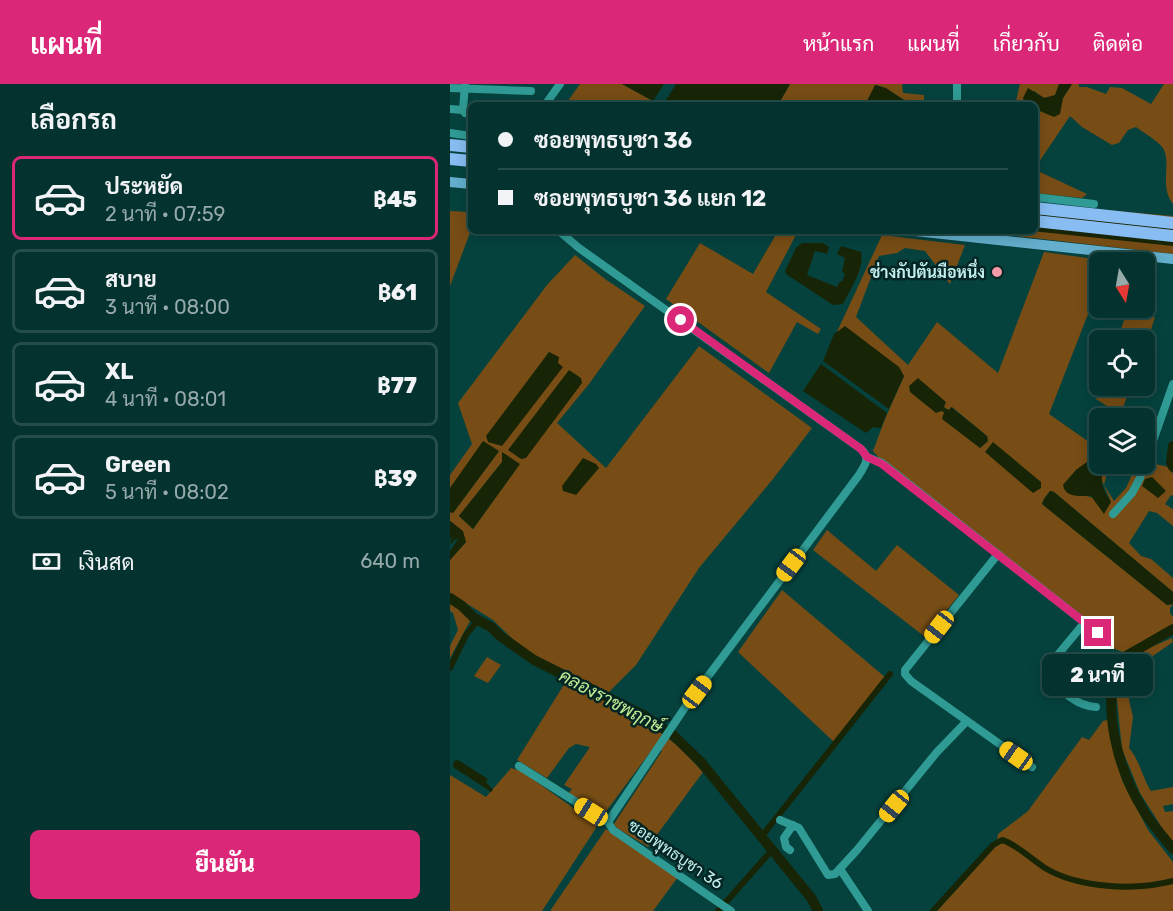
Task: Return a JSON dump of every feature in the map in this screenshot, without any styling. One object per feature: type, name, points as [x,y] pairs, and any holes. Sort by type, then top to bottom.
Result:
[{"type":"highway","points":[[450,145],[468,147]]},
{"type":"highway","points":[[450,159],[468,161]]},
{"type":"highway","points":[[1038,208],[1173,223]]},
{"type":"highway","points":[[1038,221],[1173,236]]},
{"type":"main road","points":[[450,182],[468,184]]},
{"type":"main road","points":[[943,234],[1173,259]]},
{"type":"street","points":[[547,102],[560,84]]},
{"type":"street","points":[[957,84],[957,102]]},
{"type":"street","points":[[450,109],[467,115],[465,86]]},
{"type":"street","points":[[450,88],[465,86],[531,91]]},
{"type":"street","points":[[450,133],[468,135]]},
{"type":"street","points":[[1038,197],[1094,204]]},
{"type":"street","points":[[563,234],[861,449],[867,457],[882,464],[1098,633]]},
{"type":"street","points":[[1113,514],[1132,493],[1140,478],[1173,384]]},
{"type":"street","name":"ซอยพุทธบูชา 36","points":[[729,910],[613,830],[608,822],[721,658],[859,475],[867,463],[867,457]]},
{"type":"street","points":[[998,554],[905,670],[906,677],[1032,767]]},
{"type":"street","points":[[1085,622],[1046,669],[1046,674],[1065,694],[1082,704],[1096,707]]},
{"type":"street","points":[[780,820],[793,825],[802,832],[828,875],[835,874],[937,752],[968,721]]},
{"type":"street","points":[[519,766],[608,822]]},
{"type":"street","points":[[790,850],[786,847],[784,838],[793,825]]},
{"type":"street","points":[[840,870],[868,911]]},
{"type":"shaded area","points":[[580,84],[622,84],[653,101],[653,102],[567,102]]},
{"type":"shaded area","points":[[622,84],[664,84],[653,101]]},
{"type":"shaded area","points":[[676,84],[790,84],[780,102],[665,102]]},
{"type":"shaded area","points":[[790,84],[902,84],[903,93],[924,95],[924,102],[909,102],[876,85],[867,102],[780,102]]},
{"type":"shaded area","points":[[1020,84],[1059,84],[1055,96],[1044,98],[1034,91],[1023,98],[1025,102],[1016,102]]},
{"type":"shaded area","points":[[1059,84],[1072,84],[1063,98],[1060,114],[1054,117],[1038,110],[1038,102],[1025,102],[1023,98],[1028,88],[1044,98],[1055,95]]},
{"type":"shaded area","points":[[1072,84],[1079,84],[1079,87],[1087,87],[1106,94],[1110,87],[1122,88],[1151,104],[1164,84],[1173,84],[1173,204],[1167,190],[1165,154],[1157,142],[1136,127],[1128,130],[1119,143],[1112,145],[1082,127],[1070,116],[1039,162],[1040,172],[1087,194],[1082,198],[1038,193],[1038,110],[1063,98]]},
{"type":"shaded area","points":[[875,85],[886,88],[907,102],[866,102]]},
{"type":"shaded area","points":[[1038,204],[1173,216],[1173,254],[998,234],[1038,234]]},
{"type":"shaded area","points":[[1038,204],[1173,219],[1173,246],[1038,232]]},
{"type":"shaded area","points":[[450,211],[468,212],[470,234],[450,286]]},
{"type":"shaded area","points":[[776,234],[796,234],[766,292],[821,329],[818,334],[797,322],[769,373],[666,299],[700,243],[753,274]]},
{"type":"shaded area","points":[[882,235],[965,245],[950,284],[925,251],[905,248],[897,253],[879,256],[856,317],[908,365],[937,322],[998,373],[1044,252],[1089,258],[1089,312],[1049,414],[1089,442],[1089,461],[1076,470],[1063,485],[1086,496],[1111,502],[1100,476],[1100,474],[1107,474],[1104,485],[1114,501],[1126,488],[1132,474],[1155,474],[1155,464],[1169,467],[1173,474],[1173,496],[1171,495],[1165,504],[1173,509],[1173,526],[1157,513],[1149,511],[1129,543],[1141,556],[1151,559],[1173,578],[1173,592],[1054,492],[1050,491],[1042,504],[1167,605],[1173,604],[1170,613],[1173,617],[1173,625],[1123,652],[1114,649],[1103,638],[1100,630],[880,459],[873,451],[904,376],[836,334]],"holes":[[[944,407],[949,410],[952,407],[987,436],[988,441],[980,448],[944,415],[944,412],[938,413]]]},
{"type":"shaded area","points":[[802,243],[823,243],[829,247],[827,254],[815,251],[807,275],[837,287],[845,274],[842,272],[845,258],[837,254],[841,246],[861,252],[859,272],[843,304],[833,305],[786,274],[785,271],[796,248]]},
{"type":"shaded area","points":[[575,255],[645,306],[589,384],[557,423],[606,468],[699,346],[812,428],[699,568],[636,665],[608,693],[521,647],[493,620],[450,593],[450,560],[466,542],[450,521],[450,512],[453,513],[499,451],[479,449],[450,488],[450,475],[472,444],[458,403],[547,285]],"holes":[[[549,352],[558,357],[558,363],[562,367],[488,442]],[[503,453],[519,465],[473,529],[459,516],[502,462]]]},
{"type":"shaded area","points":[[1125,318],[1155,318],[1151,330],[1121,330]]},
{"type":"shaded area","points":[[845,326],[899,367],[904,376],[889,409],[823,361],[834,334]]},
{"type":"shaded area","points":[[549,352],[559,357],[558,363],[563,367],[502,446],[488,442],[486,436]]},
{"type":"shaded area","points":[[821,364],[887,413],[881,428],[873,427],[866,433],[803,391]]},
{"type":"shaded area","points":[[569,370],[581,378],[582,383],[526,458],[521,459],[508,450]]},
{"type":"shaded area","points":[[918,378],[946,402],[944,407],[946,409],[949,410],[951,407],[987,436],[988,441],[980,448],[942,419],[944,412],[936,413],[910,392],[909,386]]},
{"type":"shaded area","points":[[1097,396],[1127,396],[1123,408],[1110,408],[1096,399]]},
{"type":"shaded area","points":[[483,441],[499,451],[453,513],[450,512],[450,488]]},
{"type":"shaded area","points":[[993,442],[1041,482],[1041,488],[1033,493],[985,452]]},
{"type":"shaded area","points":[[502,452],[520,464],[473,529],[459,516],[502,462]]},
{"type":"shaded area","points":[[583,458],[596,464],[599,468],[576,495],[563,491],[562,486]]},
{"type":"shaded area","points":[[1089,460],[1089,474],[1102,474],[1102,483],[1111,502],[1104,514],[1091,496],[1070,494],[1064,489],[1063,485],[1076,470]]},
{"type":"shaded area","points":[[1152,477],[1166,491],[1158,498],[1142,486],[1145,479]]},
{"type":"shaded area","points":[[1050,491],[1173,592],[1173,604],[1167,605],[1042,504]]},
{"type":"shaded area","points":[[450,521],[463,531],[466,542],[450,560],[450,551],[458,539],[452,544],[450,542],[453,537],[450,539]]},
{"type":"shaded area","points":[[827,530],[876,571],[897,545],[959,595],[925,637],[813,550]]},
{"type":"shaded area","points":[[782,590],[886,678],[834,742],[738,652]]},
{"type":"shaded area","points":[[450,604],[466,612],[470,621],[450,658],[450,646],[458,630],[453,613],[450,611]]},
{"type":"shaded area","points":[[1172,638],[1173,642],[1131,671],[1129,700],[1133,717],[1129,748],[1151,791],[1173,787],[1173,804],[1163,806],[1165,812],[1173,811],[1173,845],[1140,793],[1122,749],[1116,690],[1121,665],[1130,656]]},
{"type":"shaded area","points":[[487,657],[501,665],[488,683],[474,676]]},
{"type":"shaded area","points":[[565,683],[606,700],[645,722],[682,750],[703,772],[648,847],[614,824],[662,751],[654,747],[604,814],[568,794],[572,789],[564,785],[590,747],[576,744],[569,748],[547,778],[517,760]]},
{"type":"shaded area","points":[[1111,719],[1122,780],[1148,830],[1173,862],[1173,911],[937,911],[996,846],[998,834],[1028,811],[1082,737],[1089,740],[1103,721]]},
{"type":"shaded area","points":[[458,760],[488,779],[486,782],[493,790],[491,792],[453,767],[454,761]]},
{"type":"shaded area","points":[[511,768],[521,771],[596,824],[596,828],[542,911],[450,911],[450,775],[486,797]]},
{"type":"shaded area","points":[[606,829],[678,877],[653,911],[550,911]]},
{"type":"waterway","points":[[1173,446],[1171,463],[1173,467]]},
{"type":"waterway","name":"คลองราชพฤกษ์","points":[[450,598],[474,618],[491,627],[534,660],[645,716],[674,736],[700,761],[812,899],[818,911]]},
{"type":"waterway","points":[[450,668],[466,635],[478,620]]},
{"type":"waterway","points":[[1173,629],[1121,659],[1113,680],[1111,697],[1114,732],[1122,766],[1148,818],[1173,849]]},
{"type":"waterway","points":[[762,836],[890,674]]},
{"type":"waterway","points":[[933,911],[993,845],[1002,840],[1058,875],[1090,884],[1125,887],[1173,881]]},
{"type":"waterway","points":[[718,911],[773,849]]},
{"type":"place","name":"ช่างกัปตันมือหนึ่ง","points":[[997,272]]},
{"type":"route","points":[[681,320],[861,449],[867,457],[882,464],[1098,633]]}]
